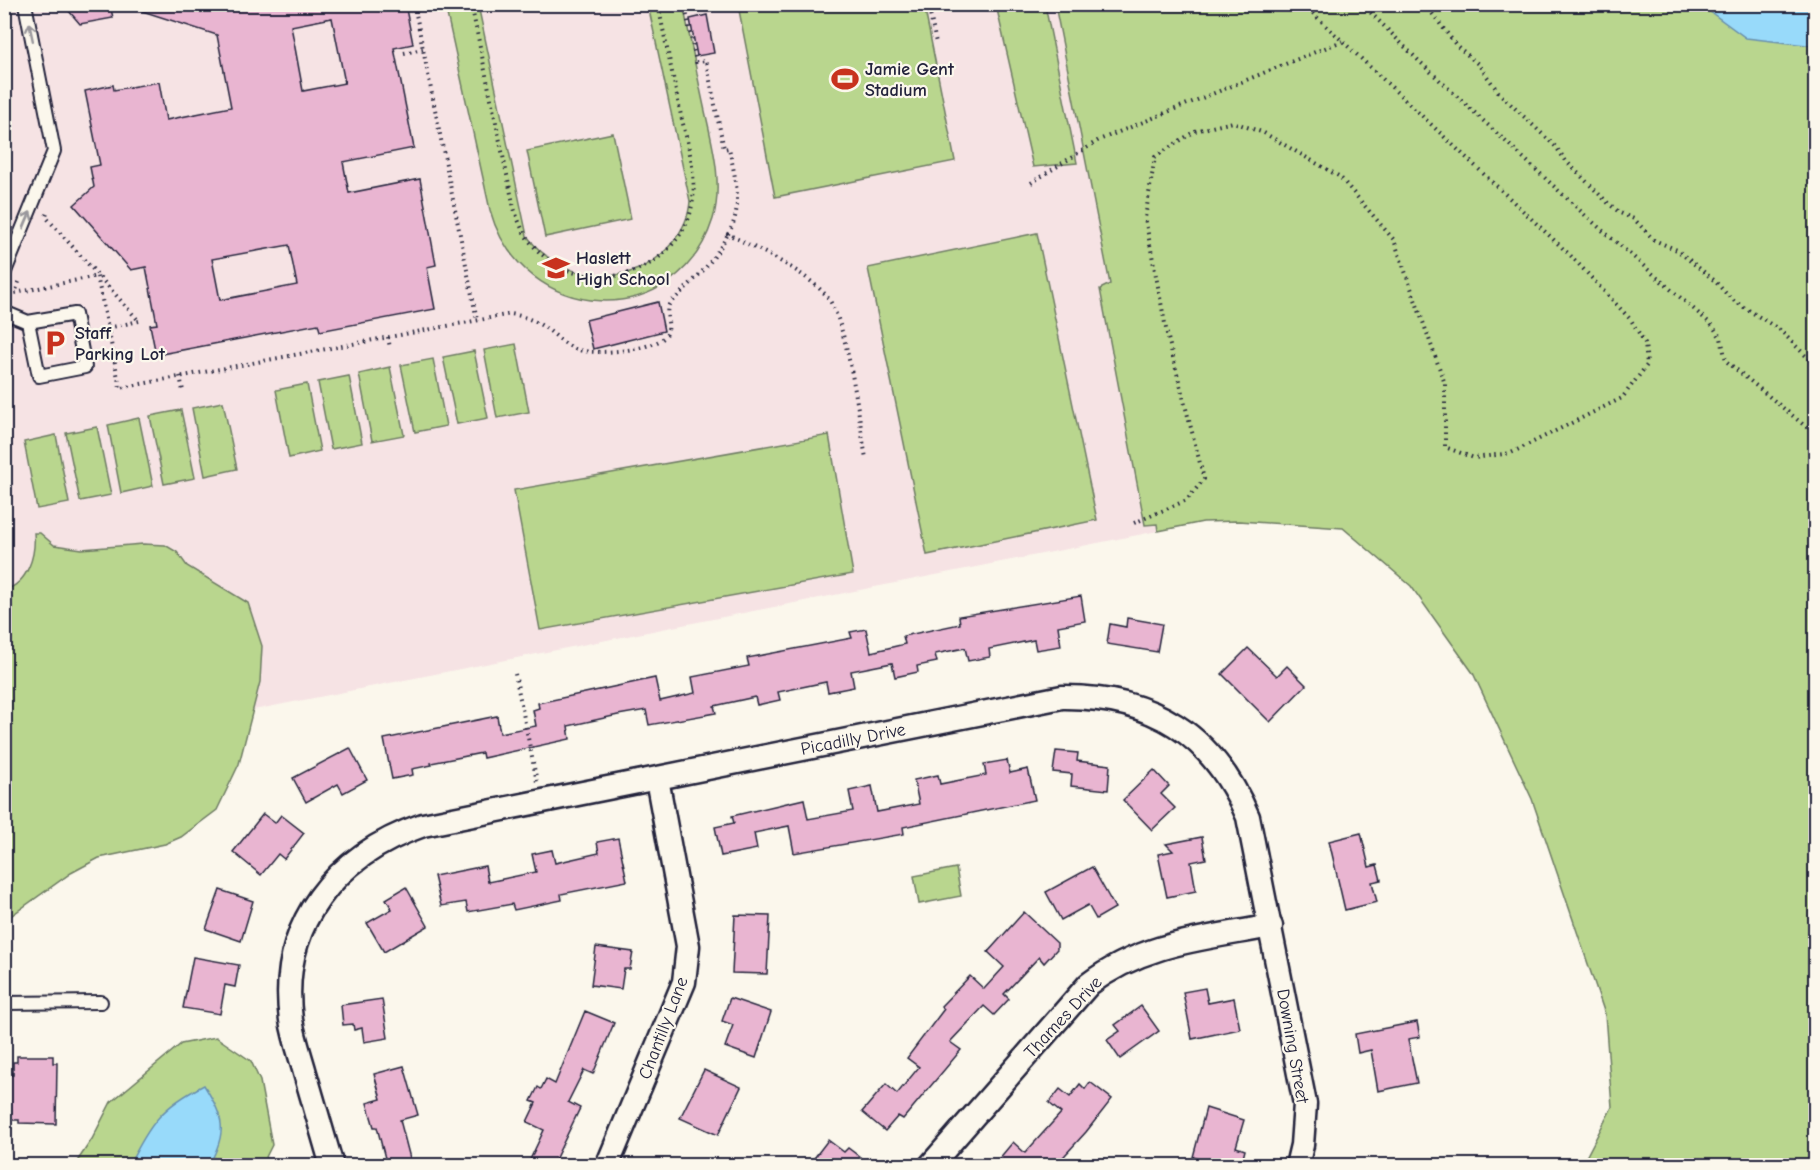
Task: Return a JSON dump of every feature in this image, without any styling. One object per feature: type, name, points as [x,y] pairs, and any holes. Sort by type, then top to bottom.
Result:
[{"type":"street","name":"Picadilly Drive","points":[[332,1166],[295,1038],[290,998],[296,952],[306,921],[321,893],[350,864],[403,832],[541,800],[1062,698],[1104,699],[1125,702],[1154,713],[1181,728],[1207,750],[1228,777],[1248,817],[1271,926]]},
{"type":"street","name":"Chantilly Lane","points":[[607,1166],[684,982],[688,946],[657,779]]},
{"type":"street","name":"Thames Drive","points":[[930,1166],[1089,984],[1105,972],[1142,952],[1163,945],[1271,926]]},
{"type":"street","name":"Downing Street","points":[[1271,926],[1305,1104],[1302,1145],[1297,1166]]},
{"type":"lane","points":[[4,274],[54,151],[25,4]]},
{"type":"lane","points":[[4,312],[28,322],[75,314],[85,367],[39,376],[28,322]]},
{"type":"lane","points":[[4,1003],[101,1002]]},
{"type":"path","points":[[414,4],[477,320]]},
{"type":"path","points":[[471,4],[514,208],[520,224],[533,245],[546,258],[573,272],[596,278],[621,276],[653,261],[676,239],[691,211],[694,179],[658,4]]},
{"type":"path","points":[[98,276],[120,388],[511,314],[526,317],[577,350],[594,352],[651,346],[664,340],[668,332],[667,312],[670,302],[697,280],[735,222],[737,186],[729,148],[724,149],[706,61],[696,63],[686,11],[695,9],[695,4]]},
{"type":"path","points":[[928,4],[936,43]]},
{"type":"path","points":[[1134,523],[1187,500],[1204,479],[1167,334],[1145,218],[1155,157],[1195,130],[1233,122],[1264,132],[1340,177],[1394,240],[1444,384],[1445,447],[1474,458],[1511,453],[1622,398],[1647,365],[1645,343],[1631,320],[1571,256],[1303,4]]},
{"type":"path","points":[[1362,4],[1419,62],[1587,217],[1711,324],[1721,338],[1726,361],[1815,435]]},
{"type":"path","points":[[1425,4],[1456,45],[1478,63],[1500,94],[1556,147],[1566,161],[1606,202],[1620,213],[1634,219],[1654,240],[1677,250],[1716,281],[1731,299],[1780,330],[1815,366]]},
{"type":"path","points":[[1031,183],[1099,140],[1342,41]]},
{"type":"path","points":[[404,53],[423,49]]},
{"type":"path","points":[[41,228],[50,208]]},
{"type":"path","points":[[46,217],[139,321],[108,328]]},
{"type":"path","points":[[728,234],[790,268],[829,300],[840,326],[866,458]]},
{"type":"path","points":[[23,272],[15,293],[98,276]]},
{"type":"path","points":[[388,337],[390,348]]},
{"type":"path","points":[[180,376],[183,391]]},
{"type":"path","points":[[515,674],[541,800]]},
{"type":"shaded area","name":"Haslett High School","points":[[5,5],[1055,5],[1158,531],[5,759]]},
{"type":"green space","points":[[445,5],[478,5],[527,236],[541,252],[559,264],[578,272],[598,276],[618,275],[638,269],[656,259],[676,238],[687,218],[690,201],[648,5],[683,5],[713,146],[717,190],[713,219],[694,256],[667,282],[635,297],[600,301],[565,294],[533,276],[507,248],[490,210]]},
{"type":"green space","name":"Jamie Gent Stadium","points":[[738,5],[924,5],[955,161],[775,197]]},
{"type":"green space","points":[[996,5],[1045,5],[1077,163],[1033,167]]},
{"type":"green space","points":[[1055,5],[1815,5],[1815,1165],[1582,1165],[1612,1107],[1605,1014],[1532,799],[1473,673],[1411,586],[1343,528],[1239,521],[1203,522],[1158,531],[1157,524],[1145,525],[1100,289],[1110,284]]},
{"type":"green space","points":[[613,133],[631,219],[545,237],[527,151]]},
{"type":"green space","points":[[1037,233],[1097,520],[927,555],[868,268]]},
{"type":"green space","points":[[516,344],[529,412],[497,418],[484,350]]},
{"type":"green space","points":[[474,351],[488,418],[457,424],[443,357]]},
{"type":"green space","points":[[433,359],[446,426],[415,432],[401,365]]},
{"type":"green space","points":[[390,367],[404,435],[372,441],[359,374]]},
{"type":"green space","points":[[349,376],[362,443],[331,449],[318,382]]},
{"type":"green space","points":[[307,384],[320,451],[289,458],[276,390]]},
{"type":"green space","points":[[223,402],[237,469],[205,476],[192,408]]},
{"type":"green space","points":[[181,410],[195,478],[164,484],[150,416]]},
{"type":"green space","points":[[139,418],[153,486],[121,493],[108,425]]},
{"type":"green space","points":[[97,427],[111,495],[80,501],[66,433]]},
{"type":"green space","points":[[56,435],[69,503],[37,509],[24,442]]},
{"type":"green space","points":[[829,435],[853,574],[540,630],[514,490]]},
{"type":"green space","points":[[34,533],[40,533],[54,545],[82,549],[143,544],[165,545],[177,552],[187,566],[248,603],[262,646],[260,682],[239,764],[217,810],[181,837],[165,844],[99,858],[71,873],[5,920],[5,590],[25,575],[34,550]]},
{"type":"green space","points":[[956,868],[961,896],[919,904],[914,876]]},
{"type":"green space","points":[[216,1037],[251,1061],[260,1081],[272,1145],[262,1165],[74,1166],[92,1139],[111,1102],[181,1044]]},
{"type":"water","points":[[1701,5],[1815,5],[1815,46],[1746,38]]},
{"type":"water","points":[[204,1085],[216,1107],[221,1125],[219,1143],[209,1165],[129,1165],[159,1117],[177,1101]]},
{"type":"building","points":[[63,4],[110,4],[113,18],[80,24]]},
{"type":"building","points":[[134,4],[405,4],[413,44],[394,48],[414,148],[343,162],[349,193],[420,179],[436,265],[427,267],[435,309],[320,331],[318,324],[156,355],[150,325],[157,324],[146,267],[131,270],[74,205],[94,187],[90,167],[100,165],[85,91],[113,85],[114,90],[159,82],[166,120],[231,107],[217,35],[133,8]],"holes":[[[332,18],[345,83],[303,91],[291,26]],[[289,245],[297,285],[220,300],[212,259]]]},
{"type":"building","points":[[707,15],[714,53],[697,56],[690,19]]},
{"type":"building","points":[[658,302],[664,331],[593,349],[586,320]]},
{"type":"building","points":[[1081,596],[1085,621],[1058,626],[1061,646],[1036,650],[1034,640],[989,649],[990,657],[968,661],[965,648],[935,654],[937,662],[917,666],[918,672],[895,677],[892,663],[851,671],[854,687],[828,692],[826,682],[778,692],[780,700],[757,705],[755,697],[714,706],[716,713],[649,725],[646,710],[618,715],[568,726],[570,739],[483,758],[482,753],[431,763],[432,765],[412,769],[413,775],[392,779],[384,739],[497,716],[500,733],[536,726],[533,710],[539,708],[538,703],[655,678],[660,701],[695,693],[692,677],[749,666],[747,658],[852,638],[850,632],[866,629],[871,652],[905,644],[903,636],[960,624],[959,616]]},
{"type":"building","points":[[1127,618],[1162,624],[1157,652],[1107,644],[1110,624],[1126,627]]},
{"type":"building","points":[[1248,648],[1277,676],[1287,666],[1306,685],[1270,722],[1222,674]]},
{"type":"building","points":[[350,748],[367,780],[343,793],[338,784],[306,802],[293,778]]},
{"type":"building","points":[[1056,751],[1078,753],[1077,761],[1110,765],[1108,790],[1071,786],[1072,774],[1053,772]]},
{"type":"building","points":[[1007,760],[1010,773],[1028,769],[1035,800],[903,827],[904,834],[794,853],[789,826],[754,833],[757,849],[721,856],[715,827],[734,823],[732,816],[804,799],[808,819],[853,811],[849,791],[872,786],[877,812],[919,804],[914,780],[938,775],[940,784],[986,775],[984,764]]},
{"type":"building","points":[[1154,770],[1169,786],[1161,794],[1175,808],[1152,830],[1123,800]]},
{"type":"building","points":[[263,814],[275,823],[281,815],[304,833],[284,859],[278,854],[261,875],[233,852]]},
{"type":"building","points":[[1361,833],[1369,867],[1377,865],[1381,880],[1372,882],[1377,902],[1345,910],[1329,841]]},
{"type":"building","points":[[1202,837],[1206,859],[1191,862],[1196,891],[1167,897],[1158,854],[1173,851],[1166,844]]},
{"type":"building","points":[[618,838],[627,881],[561,894],[562,900],[514,910],[512,904],[468,912],[466,902],[441,906],[434,876],[485,866],[488,882],[536,872],[532,854],[552,850],[555,863],[599,853],[597,842]]},
{"type":"building","points":[[1092,867],[1115,908],[1096,919],[1088,905],[1061,920],[1046,892]]},
{"type":"building","points":[[406,887],[428,926],[384,952],[367,923],[392,909],[386,899]]},
{"type":"building","points":[[220,890],[253,901],[241,941],[206,929]]},
{"type":"building","points":[[1024,912],[1057,943],[1057,949],[1044,963],[1039,957],[1004,994],[1009,999],[994,1015],[984,1006],[950,1042],[961,1050],[903,1119],[898,1116],[885,1131],[862,1112],[886,1084],[897,1094],[919,1067],[907,1058],[944,1009],[941,1006],[970,976],[984,989],[1004,967],[988,952]]},
{"type":"building","points":[[735,915],[770,916],[767,974],[732,973]]},
{"type":"building","points":[[596,947],[633,952],[630,969],[624,969],[621,989],[591,985]]},
{"type":"building","points":[[193,957],[239,965],[235,987],[225,985],[220,1014],[183,1008]]},
{"type":"building","points":[[1205,988],[1208,1003],[1234,998],[1240,1029],[1192,1039],[1183,992]]},
{"type":"building","points":[[730,998],[771,1012],[756,1058],[725,1047],[733,1025],[722,1021]]},
{"type":"building","points":[[382,999],[388,1038],[364,1042],[362,1028],[354,1030],[353,1024],[343,1025],[341,1005]]},
{"type":"building","points":[[1141,1006],[1159,1031],[1120,1059],[1107,1040],[1120,1031],[1115,1025]]},
{"type":"building","points":[[585,1011],[614,1023],[593,1074],[584,1070],[568,1102],[580,1108],[552,1166],[527,1166],[544,1130],[527,1122],[536,1103],[531,1101],[538,1087],[541,1089],[546,1079],[555,1084]]},
{"type":"building","points":[[1417,1022],[1420,1037],[1408,1039],[1417,1083],[1378,1091],[1371,1050],[1358,1053],[1355,1034]]},
{"type":"building","points":[[17,1056],[53,1056],[53,1063],[57,1063],[56,1124],[19,1123],[19,1120],[4,1120],[4,1075],[13,1075],[13,1062],[17,1062]]},
{"type":"building","points":[[404,1066],[418,1115],[400,1120],[412,1166],[387,1166],[377,1127],[374,1127],[367,1103],[381,1099],[374,1074]]},
{"type":"building","points":[[704,1070],[741,1087],[718,1135],[680,1118]]},
{"type":"building","points":[[1090,1082],[1112,1099],[1055,1166],[993,1166],[1013,1142],[1025,1153],[1061,1113],[1049,1103],[1060,1089],[1070,1097],[1080,1084],[1085,1089]]},
{"type":"building","points":[[1206,1108],[1244,1120],[1236,1147],[1245,1150],[1241,1166],[1221,1166],[1193,1157]]},
{"type":"building","points":[[828,1140],[844,1152],[848,1148],[872,1166],[808,1166]]},
{"type":"place","name":"Jamie Gent Stadium","points":[[845,79]]},
{"type":"place","name":"Haslett High School","points":[[556,268]]},
{"type":"place","name":"Staff Parking Lot","points":[[55,343]]}]
